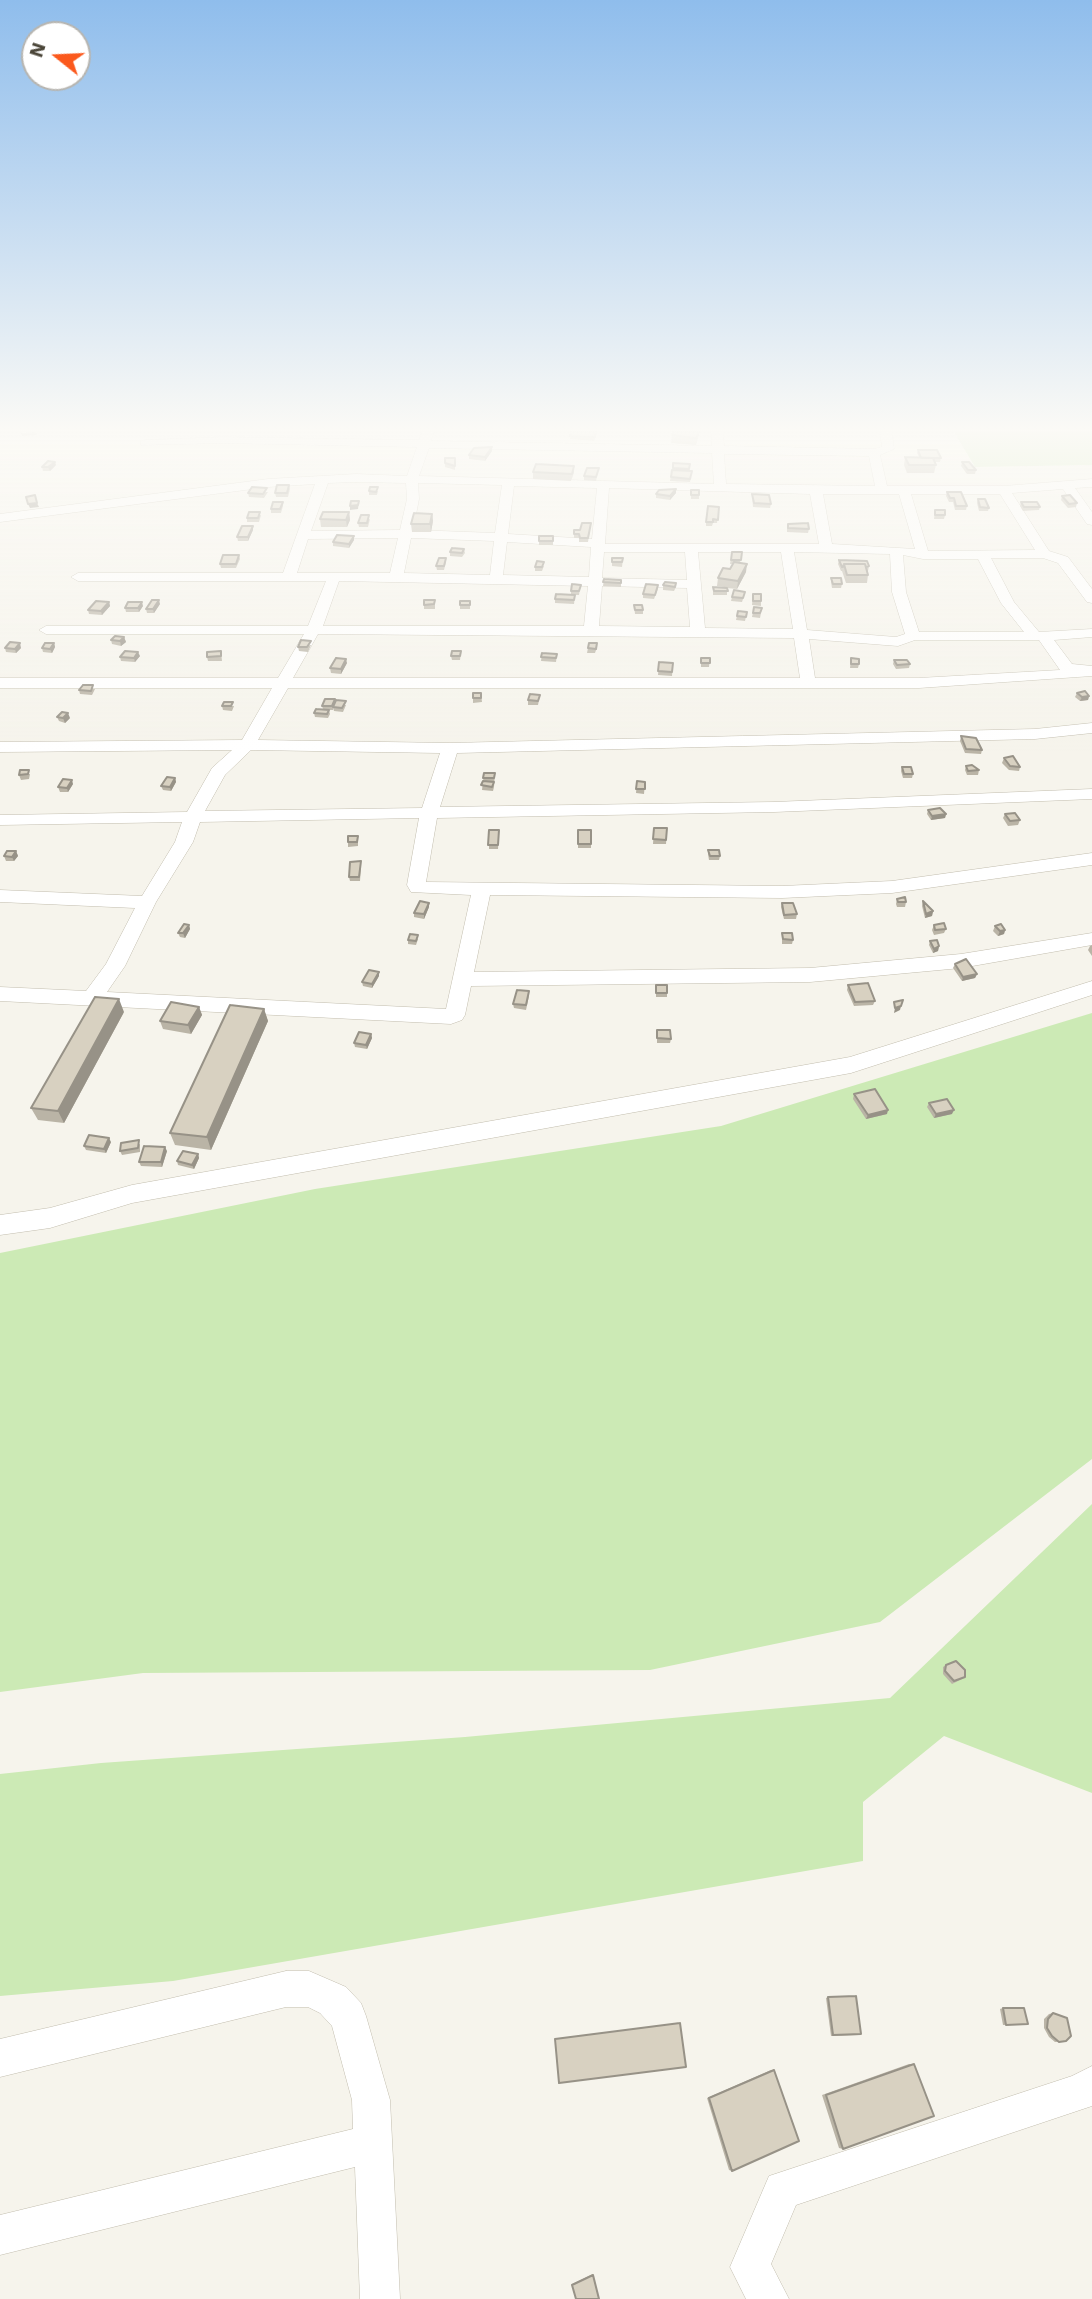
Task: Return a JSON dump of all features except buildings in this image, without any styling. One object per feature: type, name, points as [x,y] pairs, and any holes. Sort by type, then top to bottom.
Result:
[{"type":"street","points":[[288,578],[303,539]]},
{"type":"street","points":[[397,577],[404,539]]},
{"type":"street","points":[[496,578],[501,539]]},
{"type":"street","points":[[542,539],[691,548],[896,550],[923,555],[1044,554],[1063,560],[1092,600]]},
{"type":"street","points":[[591,630],[599,539]]},
{"type":"street","points":[[824,539],[826,548]]},
{"type":"street","points":[[918,539],[923,555]]},
{"type":"street","points":[[1035,539],[1044,554]]},
{"type":"street","points":[[787,547],[808,681]]},
{"type":"street","points":[[691,548],[698,632]]},
{"type":"street","points":[[896,550],[899,592],[913,636]]},
{"type":"street","points":[[983,556],[1008,603],[1067,668],[1092,671]]},
{"type":"street","points":[[78,577],[496,578],[694,584]]},
{"type":"street","points":[[93,997],[115,966],[147,902],[184,842],[193,817],[218,772],[247,745],[283,684],[314,629],[334,577]]},
{"type":"street","points":[[46,630],[591,630],[802,634],[898,642],[913,636],[1040,636],[1092,633]]},
{"type":"street","points":[[0,683],[919,683],[1022,678],[1092,671]]},
{"type":"street","points":[[0,747],[247,745],[450,748],[1035,734],[1092,728]]},
{"type":"street","points":[[450,748],[429,814],[416,887],[782,892],[879,887],[1092,859]]},
{"type":"street","points":[[0,820],[774,807],[1092,794]]},
{"type":"street","points":[[0,994],[451,1017],[455,1015],[464,979],[482,888]]},
{"type":"street","points":[[0,896],[147,902]]},
{"type":"street","points":[[464,979],[810,975],[961,961],[1092,939]]},
{"type":"street","points":[[0,1225],[50,1219],[132,1194],[851,1065],[1092,988]]},
{"type":"street","points":[[0,2058],[263,1993],[309,1989],[333,2000],[348,2016],[371,2100],[380,2299]]},
{"type":"street","points":[[769,2299],[751,2267],[783,2190],[974,2124],[1080,2092],[1092,2085]]},
{"type":"street","points":[[0,2235],[373,2143]]},
{"type":"green space","points":[[1092,1013],[1092,1459],[880,1622],[650,1670],[143,1673],[0,1692],[0,1253],[315,1189],[721,1126]]},
{"type":"green space","points":[[1092,1504],[1092,1793],[944,1736],[863,1802],[863,1861],[173,1981],[0,1996],[0,1774],[101,1763],[465,1737],[890,1698]]}]
